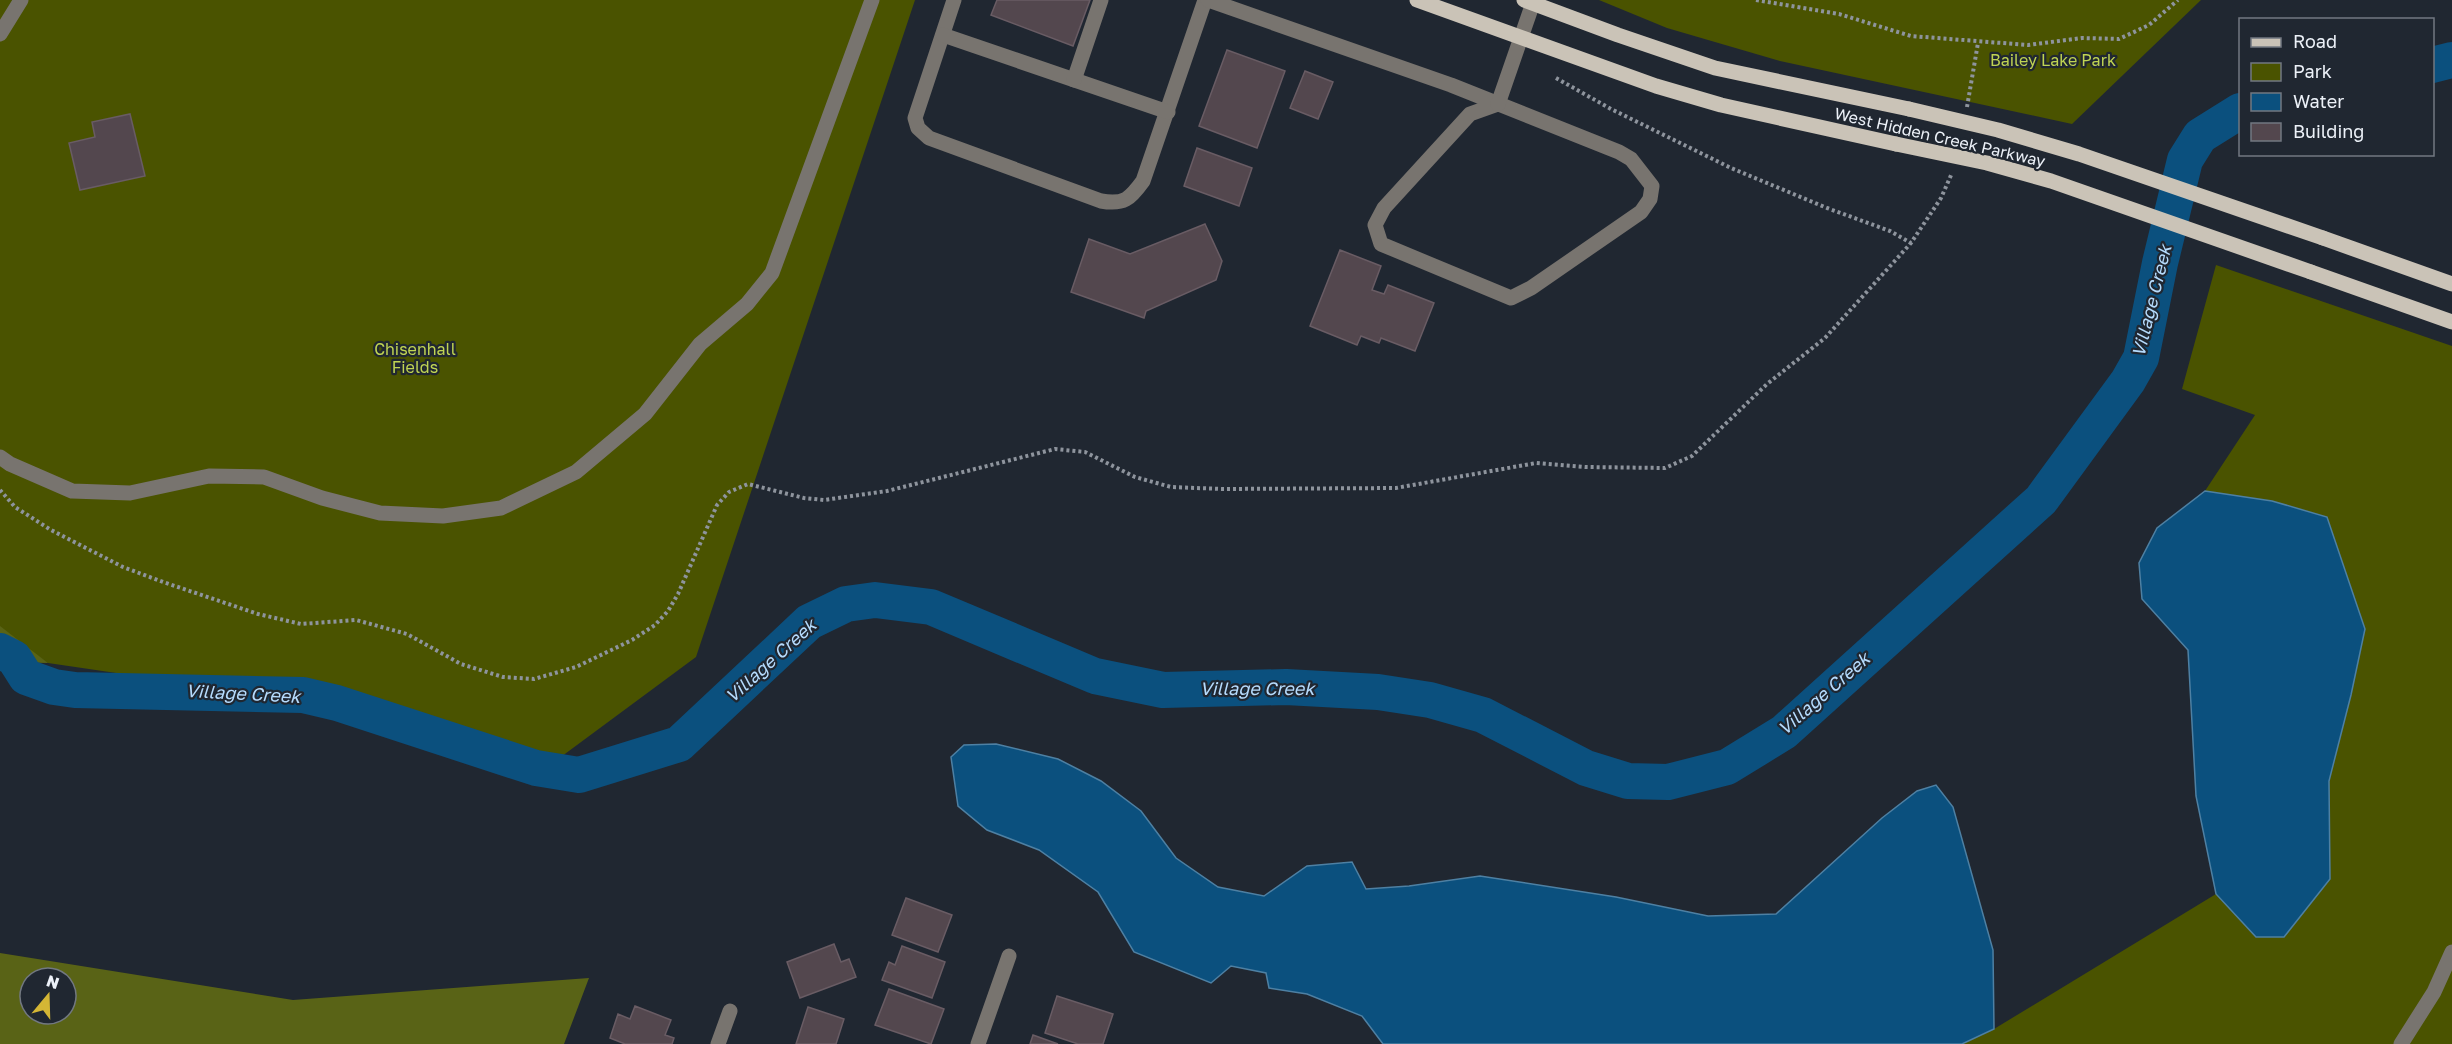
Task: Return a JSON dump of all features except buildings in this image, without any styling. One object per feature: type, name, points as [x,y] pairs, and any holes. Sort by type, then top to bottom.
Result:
[{"type":"main road","name":"West Hidden Creek Parkway","points":[[1417,0],[1656,86],[1699,99],[1806,125],[1987,163],[2051,181],[2452,322]]},
{"type":"main road","name":"West Hidden Creek Parkway","points":[[1530,1],[1618,35],[1715,68],[1998,130],[2079,154],[2452,284]]},
{"type":"street","points":[[0,34],[21,0]]},
{"type":"street","points":[[0,457],[10,464],[72,491],[130,493],[209,476],[264,477],[322,498],[380,513],[443,516],[501,508],[576,472],[645,414],[700,344],[747,304],[772,273],[872,0]]},
{"type":"street","points":[[954,0],[915,118],[918,128],[930,138],[1101,201],[1115,204],[1131,197],[1143,181],[1207,0],[1451,85],[1619,152],[1631,159],[1652,186],[1650,199],[1641,212],[1531,288],[1511,298],[1381,244],[1376,225],[1384,208],[1470,114],[1498,104]]},
{"type":"street","points":[[1074,80],[1101,0]]},
{"type":"street","points":[[1498,104],[1530,1]]},
{"type":"street","points":[[943,35],[1168,112]]},
{"type":"street","points":[[2401,1044],[2434,992],[2452,952]]},
{"type":"street","points":[[978,1044],[1009,956]]},
{"type":"street","points":[[718,1044],[730,1011]]},
{"type":"path","points":[[1755,0],[1839,14],[1911,36],[1978,43],[2028,45],[2082,38],[2119,39],[2149,26],[2178,0]]},
{"type":"path","points":[[1966,114],[1978,43]]},
{"type":"path","points":[[1556,78],[1611,109],[1721,164],[1817,204],[1890,231],[1911,243]]},
{"type":"path","points":[[0,490],[15,507],[51,530],[123,567],[173,586],[258,614],[301,624],[356,621],[407,634],[461,664],[502,677],[534,679],[576,667],[632,640],[655,625],[668,611],[678,594],[717,505],[729,492],[748,484],[804,498],[824,500],[887,491],[1055,449],[1085,453],[1136,477],[1171,487],[1222,489],[1396,488],[1536,463],[1626,469],[1665,468],[1692,456],[1767,384],[1824,338],[1911,243],[1941,198],[1953,167]]},
{"type":"green space","name":"Chisenhall Fields","points":[[0,0],[915,0],[696,657],[550,765],[320,703],[48,663],[0,632]]},
{"type":"green space","name":"Bailey Lake Park","points":[[1599,0],[2201,0],[2072,124],[1780,61],[1667,28]]},
{"type":"green space","points":[[2216,265],[2452,346],[2452,1044],[1962,1044],[1994,1029],[2216,894],[2256,937],[2330,879],[2329,781],[2351,695],[2272,501],[2205,491],[2255,415],[2182,389]]},
{"type":"green space","points":[[0,626],[48,663],[0,662]]},
{"type":"green space","points":[[0,953],[293,1000],[589,978],[564,1044],[0,1044]]},
{"type":"water","points":[[2205,491],[2272,501],[2327,517],[2365,629],[2329,781],[2330,879],[2284,937],[2256,937],[2216,894],[2196,796],[2188,650],[2142,599],[2139,563],[2157,528]]},
{"type":"water","points":[[996,744],[1058,759],[1101,781],[1141,811],[1176,858],[1218,887],[1264,896],[1307,866],[1352,862],[1366,889],[1409,886],[1480,876],[1616,897],[1708,916],[1776,914],[1882,818],[1917,791],[1936,785],[1953,807],[1993,950],[1994,1029],[1962,1044],[1383,1044],[1362,1016],[1307,994],[1269,988],[1266,973],[1231,966],[1211,983],[1134,952],[1098,892],[1039,850],[987,830],[958,806],[951,757],[964,745]]},
{"type":"waterway","name":"Village Creek","points":[[2434,64],[2452,60]]},
{"type":"waterway","name":"Village Creek","points":[[0,651],[14,658],[26,677],[54,687],[75,690],[303,695],[337,703],[536,768],[579,775],[679,744],[809,622],[846,604],[875,600],[931,607],[1095,676],[1163,690],[1286,687],[1378,692],[1430,700],[1483,715],[1586,768],[1628,781],[1668,782],[1727,767],[1784,732],[2041,500],[2128,381],[2141,358],[2160,263],[2185,160],[2200,136],[2239,112]]}]
